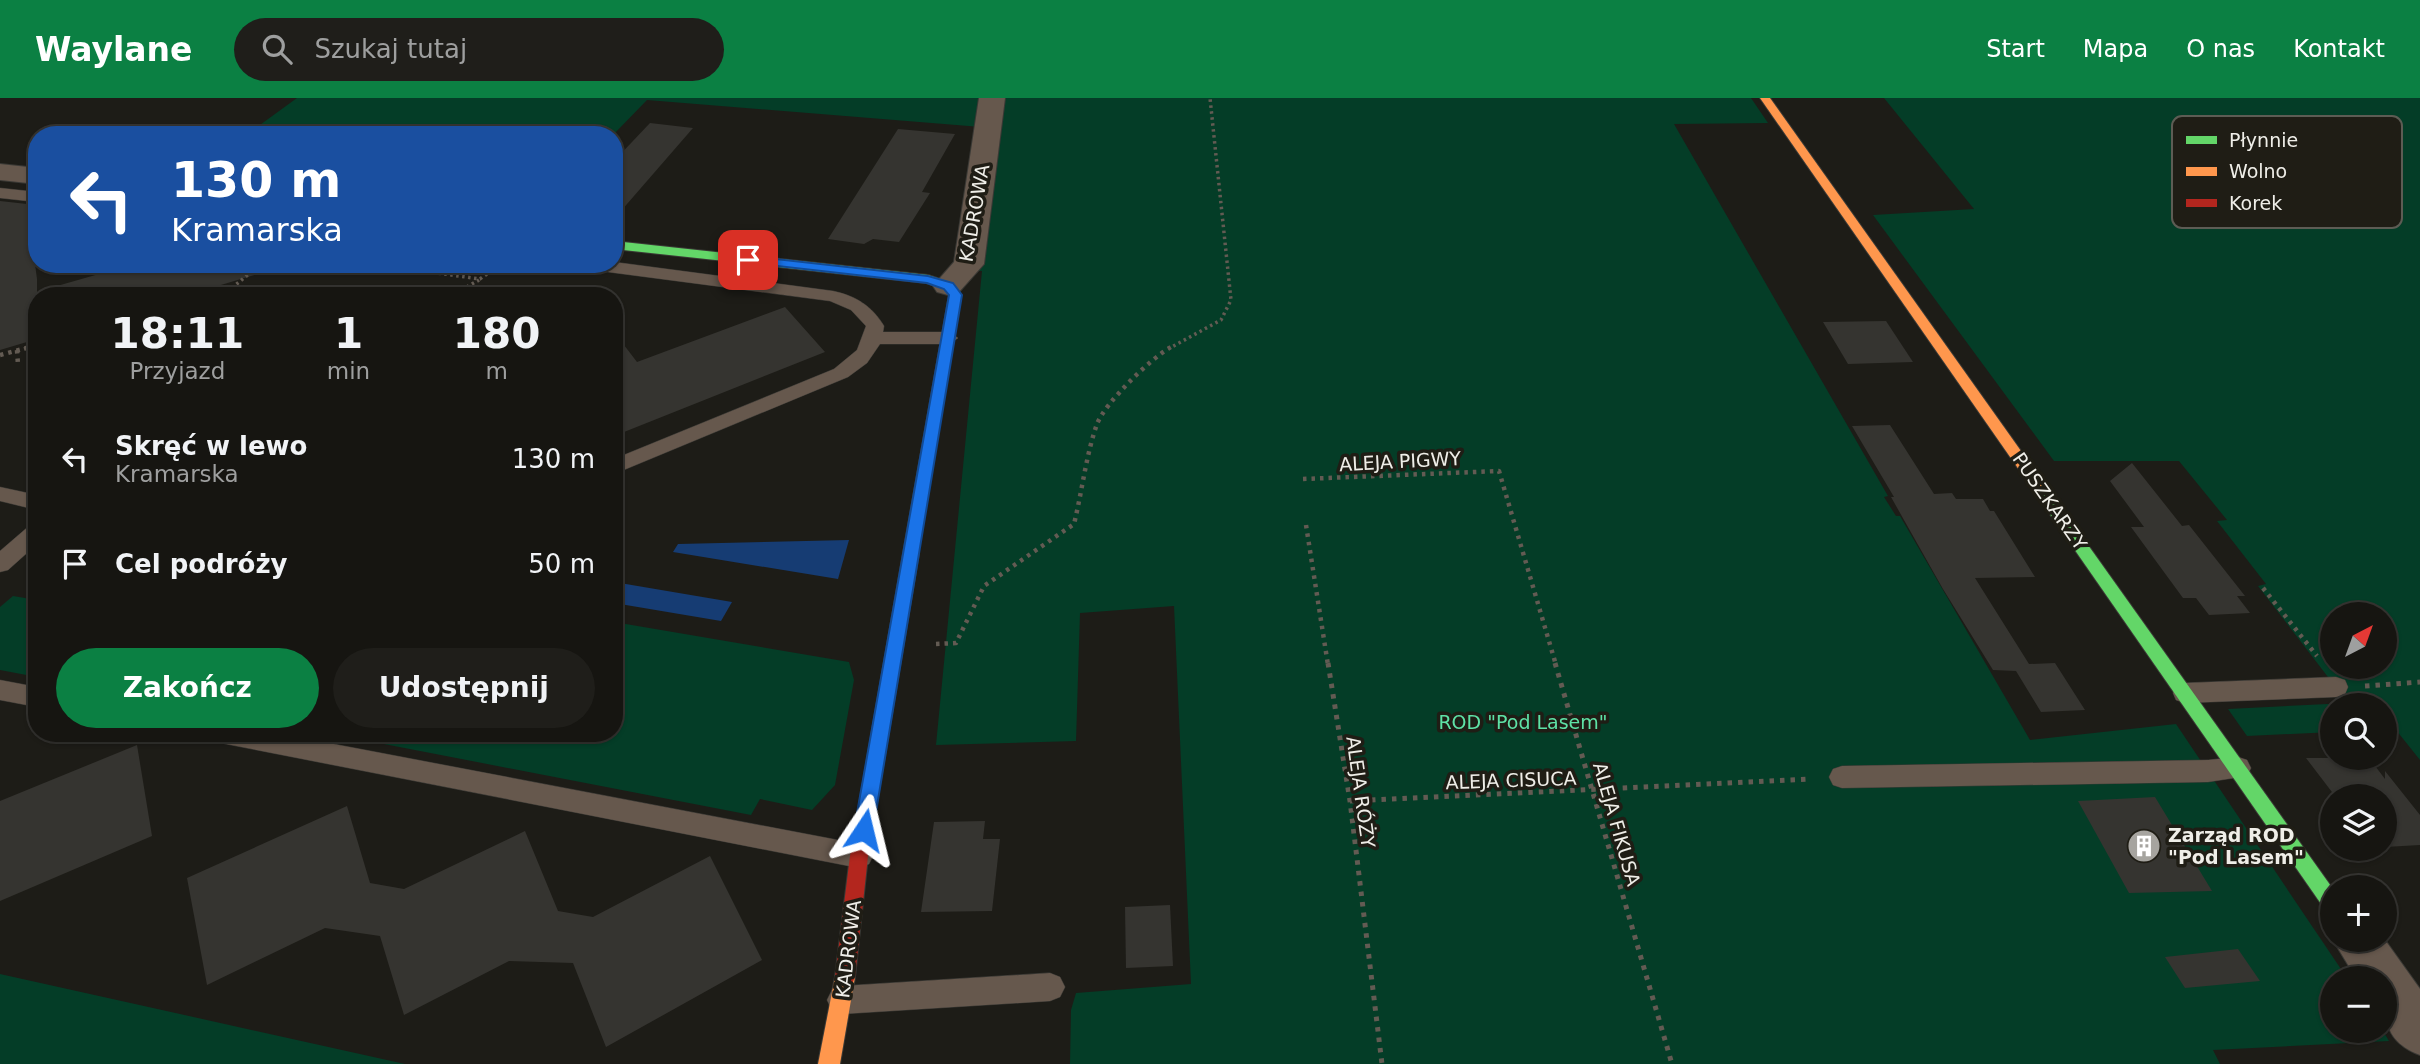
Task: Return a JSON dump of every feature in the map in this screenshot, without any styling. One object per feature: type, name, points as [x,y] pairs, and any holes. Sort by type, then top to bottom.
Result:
[{"type":"street","name":"KADROWA","points":[[829,1064],[842,1000],[859,856],[956,295],[948,286],[969,264],[992,98]]},
{"type":"street","name":"PUSZKARZY","points":[[1765,98],[2320,886]]},
{"type":"street","points":[[0,172],[28,175]]},
{"type":"street","points":[[623,245],[928,279],[948,286]]},
{"type":"street","points":[[2397,998],[2420,1031]]},
{"type":"lane","points":[[0,192],[28,196]]},
{"type":"lane","points":[[623,269],[832,296],[850,301],[869,314],[875,326],[867,352],[857,363],[834,377],[623,463]]},
{"type":"lane","points":[[873,338],[949,338]]},
{"type":"lane","points":[[0,494],[28,499]]},
{"type":"lane","points":[[0,564],[28,539]]},
{"type":"lane","points":[[2185,693],[2339,687]]},
{"type":"lane","points":[[0,690],[28,695]]},
{"type":"lane","points":[[268,742],[859,856]]},
{"type":"lane","points":[[1842,777],[2208,771],[2238,768]]},
{"type":"lane","points":[[842,1000],[1050,987]]},
{"type":"path","points":[[896,646],[956,643],[984,586],[1074,524],[1098,422],[1117,397],[1161,352],[1221,320],[1231,300],[1210,98]]},
{"type":"path","points":[[233,287],[250,273]]},
{"type":"path","points":[[468,287],[480,279]]},
{"type":"path","points":[[0,355],[28,347]]},
{"type":"path","points":[[17,350],[18,365]]},
{"type":"path","name":"ALEJA PIGWY","points":[[1303,480],[1499,471]]},
{"type":"path","name":"ALEJA FIKUSA","points":[[1499,471],[1672,1064]]},
{"type":"path","name":"ALEJA RÓŻY","points":[[1306,525],[1349,800],[1382,1064]]},
{"type":"path","points":[[2263,588],[2339,687],[2420,682]]},
{"type":"path","name":"ALEJA CISUCA","points":[[1349,800],[1594,791],[1842,777]]},
{"type":"green space","points":[[297,98],[984,98],[981,127],[647,100],[622,126],[258,126]]},
{"type":"green space","name":"ROD \"Pod Lasem\"","points":[[997,98],[1751,98],[1768,123],[1674,124],[1888,496],[1884,497],[1896,516],[1900,516],[2030,740],[2176,724],[2320,938],[2320,952],[2329,952],[2339,966],[2320,966],[2320,1043],[2350,1043],[2213,1050],[2220,1064],[1070,1064],[1071,1010],[1076,993],[1191,984],[1174,606],[1080,613],[1076,741],[936,745],[982,271],[972,270]]},
{"type":"green space","points":[[1884,98],[2420,98],[2420,760],[2397,731],[2397,693],[2340,693],[2330,679],[2398,679],[2398,602],[2320,602],[2320,667],[2258,586],[2266,584],[2217,521],[2227,520],[2179,461],[2054,461],[1873,215],[1974,209]]},
{"type":"green space","points":[[13,596],[28,598],[28,675],[0,670],[0,607]]},
{"type":"green space","points":[[623,624],[849,662],[854,680],[835,785],[812,810],[760,799],[751,815],[374,742],[623,742]]},
{"type":"green space","points":[[2320,704],[2320,733],[2247,736],[2228,709]]},
{"type":"green space","points":[[0,974],[405,1064],[0,1064]]},
{"type":"water","points":[[849,540],[838,579],[673,552],[678,544]]},
{"type":"water","points":[[623,584],[732,602],[721,621],[623,605]]},
{"type":"building","points":[[650,123],[693,128],[623,209],[623,152]]},
{"type":"building","points":[[898,129],[955,134],[922,192],[930,193],[899,242],[873,239],[864,244],[828,239]]},
{"type":"building","points":[[0,201],[27,204],[28,273],[36,273],[37,287],[28,287],[28,342],[0,350]]},
{"type":"building","points":[[102,273],[261,273],[214,287],[57,286]]},
{"type":"building","points":[[785,307],[825,352],[623,432],[623,344],[637,362]]},
{"type":"building","points":[[1886,321],[1913,362],[1848,364],[1823,322]]},
{"type":"building","points":[[1890,425],[1934,494],[1952,493],[1956,499],[1983,499],[1990,511],[1994,511],[2035,577],[1975,578],[2029,664],[2055,663],[2085,710],[2041,712],[2016,671],[1993,670],[1943,589],[1852,426]]},
{"type":"building","points":[[2132,463],[2182,526],[2189,525],[2245,596],[2237,596],[2250,613],[2209,615],[2196,598],[2183,598],[2131,527],[2144,527],[2110,481]]},
{"type":"building","points":[[137,745],[152,836],[0,901],[0,801]]},
{"type":"building","points":[[2306,758],[2320,758],[2320,770],[2378,770],[2385,779],[2385,771],[2395,784],[2326,784]]},
{"type":"building","points":[[2397,786],[2420,815],[2420,845],[2397,846]]},
{"type":"building","name":"Zarząd ROD \"Pod Lasem\"","points":[[2155,797],[2212,891],[2129,893],[2078,801]]},
{"type":"building","points":[[347,806],[370,883],[404,889],[525,831],[558,911],[593,917],[710,856],[762,960],[606,1047],[573,963],[509,961],[404,1015],[380,936],[325,928],[207,985],[187,878]]},
{"type":"building","points":[[985,821],[983,839],[1000,839],[992,911],[921,912],[934,822]]},
{"type":"building","points":[[1170,905],[1173,966],[1126,968],[1125,907]]},
{"type":"building","points":[[2238,949],[2260,981],[2185,988],[2165,957]]},
{"type":"traffic: fast","points":[[623,246],[928,279],[948,286],[955,295],[911,553]]},
{"type":"traffic: fast","points":[[2036,483],[2320,887]]},
{"type":"traffic: slow","points":[[1765,98],[2036,483]]},
{"type":"traffic: slow","points":[[829,1064],[845,977]]},
{"type":"traffic: jam","points":[[845,977],[859,856],[911,553]]},
{"type":"place","name":"Zarząd ROD \"Pod Lasem\"","points":[[2144,846]]},
{"type":"route","points":[[748,260],[928,279],[948,286],[956,295],[864,830]]}]
